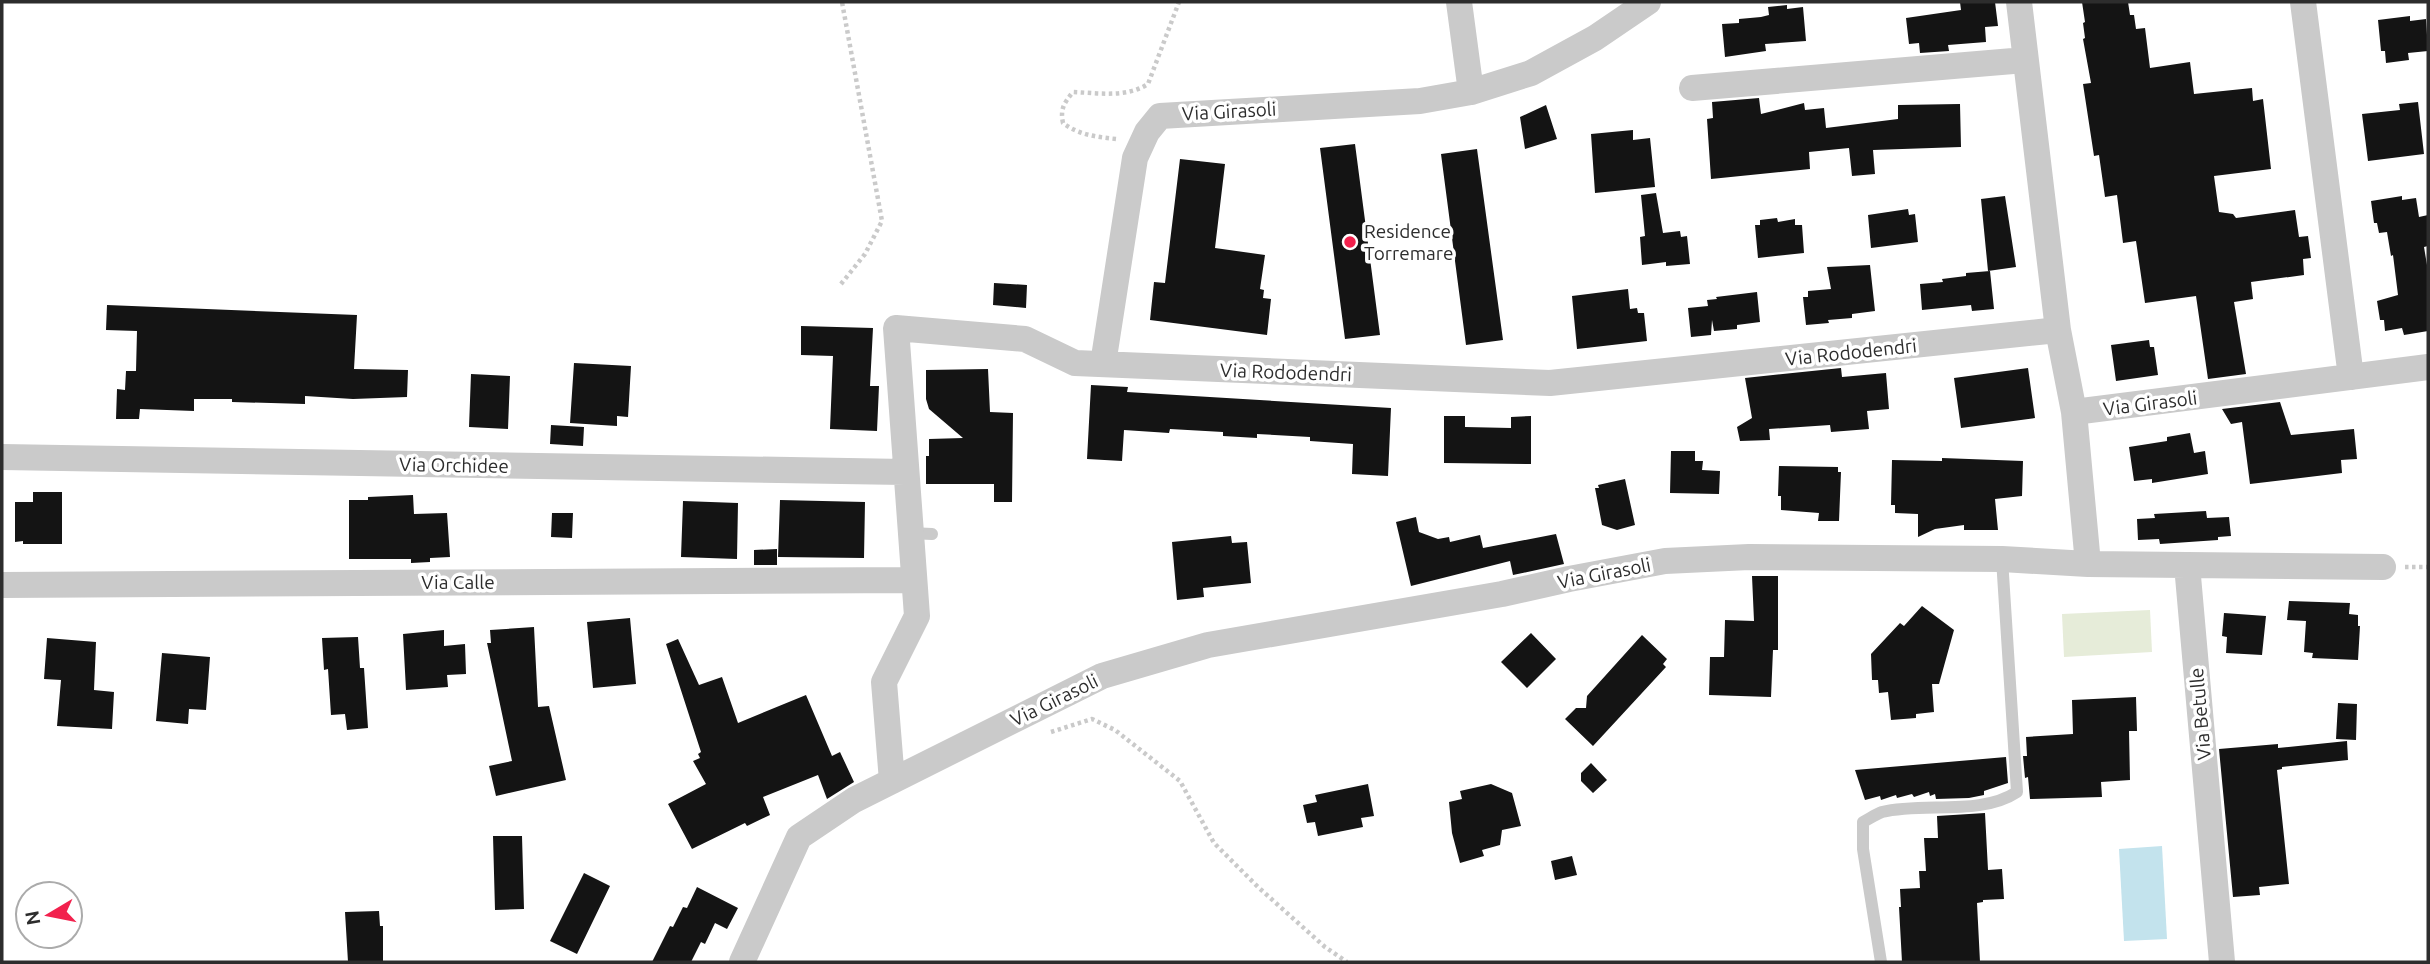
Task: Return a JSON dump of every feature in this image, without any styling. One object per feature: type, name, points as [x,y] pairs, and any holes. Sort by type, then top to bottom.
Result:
[{"type":"street","points":[[1459,2],[1471,92]]},
{"type":"street","name":"Via Girasoli","points":[[1103,364],[1135,158],[1147,132],[1160,116],[1420,100],[1471,92],[1531,73],[1595,38],[1648,2]]},
{"type":"street","points":[[2019,2],[2058,330],[2074,412],[2088,564],[2383,567]]},
{"type":"street","points":[[2303,2],[2351,377]]},
{"type":"street","points":[[1692,88],[2025,60]]},
{"type":"street","name":"Via Rododendri","points":[[892,781],[884,682],[917,617],[914,580],[921,533],[905,472],[895,328],[1024,339],[1075,363],[1549,383],[2058,330]]},
{"type":"street","name":"Via Girasoli","points":[[2074,412],[2428,367]]},
{"type":"street","name":"Via Orchidee","points":[[2,457],[905,472]]},
{"type":"street","name":"Via Girasoli","points":[[742,962],[799,837],[854,800],[1102,676],[1208,645],[1503,594],[1665,561],[1749,557],[2002,559],[2088,564]]},
{"type":"street","name":"Via Betulle","points":[[2187,565],[2222,962]]},
{"type":"street","name":"Via Calle","points":[[2,585],[914,580]]},
{"type":"lane","points":[[1881,962],[1863,849],[1863,822],[1881,812],[1981,804],[2005,800],[2017,792],[2002,559]]},
{"type":"path","points":[[841,284],[865,254],[881,220],[842,2]]},
{"type":"path","points":[[1116,139],[1073,131],[1063,123],[1061,113],[1065,103],[1073,92],[1125,93],[1138,91],[1148,85],[1180,2]]},
{"type":"path","points":[[1047,733],[1092,719],[1115,730],[1180,780],[1214,843],[1325,947],[1347,962]]},
{"type":"green space","points":[[2150,610],[2152,652],[2064,657],[2062,614]]},
{"type":"water","points":[[2162,846],[2167,939],[2124,941],[2119,849]]},
{"type":"building","points":[[1960,2],[1995,2],[1998,26],[1985,27],[1986,42],[1948,45],[1949,51],[1920,53],[1919,43],[1909,44],[1906,18],[1961,10]]},
{"type":"building","points":[[2082,2],[2128,2],[2136,29],[2145,28],[2150,68],[2190,62],[2194,94],[2252,88],[2253,101],[2263,99],[2271,169],[2214,176],[2219,212],[2233,214],[2236,218],[2295,210],[2299,237],[2308,236],[2311,258],[2303,259],[2304,275],[2251,282],[2253,299],[2234,302],[2246,374],[2208,379],[2196,296],[2145,303],[2136,241],[2123,243],[2117,195],[2105,197],[2099,155],[2094,156],[2083,84],[2091,83],[2083,39],[2085,22]]},
{"type":"building","points":[[1787,5],[1787,9],[1803,7],[1806,41],[1765,44],[1766,51],[1725,57],[1722,24],[1739,23],[1739,19],[1769,15],[1768,7]]},
{"type":"building","points":[[2410,16],[2410,21],[2426,19],[2428,51],[2408,53],[2409,60],[2386,63],[2385,51],[2381,51],[2378,20]]},
{"type":"building","points":[[1759,98],[1761,114],[1804,103],[1805,110],[1824,108],[1826,128],[1898,119],[1898,105],[1960,104],[1961,147],[1873,150],[1875,174],[1852,176],[1849,148],[1809,152],[1810,169],[1711,179],[1707,119],[1713,118],[1712,102]]},
{"type":"building","points":[[2418,102],[2424,154],[2368,161],[2362,114],[2400,110],[2399,104]]},
{"type":"building","points":[[1546,105],[1557,139],[1525,149],[1520,117]]},
{"type":"building","points":[[1633,130],[1633,140],[1650,138],[1655,187],[1595,193],[1591,134]]},
{"type":"building","name":"Residence Torremare","points":[[1355,144],[1380,335],[1345,339],[1320,148]]},
{"type":"building","points":[[1477,149],[1503,340],[1466,345],[1441,154]]},
{"type":"building","points":[[1180,159],[1225,164],[1215,248],[1265,255],[1260,289],[1264,290],[1263,298],[1271,299],[1267,335],[1150,320],[1154,282],[1165,283]]},
{"type":"building","points":[[1656,193],[1663,233],[1680,231],[1681,237],[1687,236],[1690,264],[1666,266],[1666,262],[1642,265],[1640,237],[1645,236],[1641,195]]},
{"type":"building","points":[[2005,196],[2016,267],[1988,271],[1981,199]]},
{"type":"building","points":[[2402,196],[2402,200],[2416,198],[2419,217],[2428,215],[2428,246],[2424,247],[2428,271],[2428,331],[2404,335],[2402,328],[2385,331],[2384,320],[2380,320],[2377,301],[2398,295],[2387,232],[2379,233],[2377,223],[2374,223],[2371,201]]},
{"type":"building","points":[[1908,209],[1909,215],[1915,214],[1918,242],[1871,248],[1868,215]]},
{"type":"building","points":[[1777,218],[1778,222],[1795,219],[1795,225],[1802,225],[1804,253],[1758,258],[1755,225],[1760,225],[1760,220]]},
{"type":"building","points":[[1870,265],[1875,311],[1852,314],[1852,318],[1828,320],[1829,323],[1806,325],[1803,297],[1808,297],[1808,291],[1831,289],[1827,267]]},
{"type":"building","points":[[1990,271],[1994,309],[1972,311],[1971,305],[1922,310],[1920,284],[1943,282],[1942,279],[1966,276],[1966,273]]},
{"type":"building","points":[[994,283],[1027,285],[1026,308],[993,305]]},
{"type":"building","points":[[1628,289],[1630,309],[1637,308],[1638,313],[1644,313],[1647,341],[1577,349],[1572,296]]},
{"type":"building","points":[[1757,292],[1760,322],[1737,325],[1737,329],[1714,331],[1712,320],[1711,335],[1691,337],[1688,308],[1708,306],[1707,300],[1717,299],[1716,297]]},
{"type":"building","points":[[107,305],[357,315],[354,369],[408,370],[407,397],[353,399],[305,396],[305,404],[194,399],[194,411],[140,409],[139,419],[116,419],[117,389],[125,390],[126,371],[136,371],[137,331],[106,330]]},
{"type":"building","points":[[801,326],[873,328],[870,386],[879,386],[877,431],[830,429],[833,356],[801,355]]},
{"type":"building","points":[[2149,340],[2150,347],[2154,347],[2158,375],[2116,381],[2111,345]]},
{"type":"building","points":[[574,363],[631,366],[628,417],[617,416],[617,426],[570,423]]},
{"type":"building","points":[[1841,368],[1842,377],[1886,373],[1889,409],[1867,411],[1869,429],[1831,432],[1830,425],[1769,429],[1770,440],[1740,441],[1737,427],[1752,418],[1745,378]]},
{"type":"building","points":[[2028,368],[2035,418],[1961,428],[1954,378]]},
{"type":"building","points":[[988,369],[990,412],[1013,413],[1012,502],[994,502],[994,484],[926,484],[929,439],[963,438],[929,409],[926,399],[926,370]]},
{"type":"building","points":[[471,374],[510,376],[508,429],[469,427]]},
{"type":"building","points":[[1091,385],[1128,387],[1127,392],[1391,408],[1388,476],[1352,474],[1353,444],[1310,441],[1310,437],[1257,434],[1257,438],[1223,436],[1223,432],[1170,429],[1169,433],[1124,430],[1122,461],[1087,459]]},
{"type":"building","points":[[2280,402],[2291,435],[2354,429],[2357,459],[2341,460],[2342,473],[2250,484],[2242,422],[2231,424],[2222,409]]},
{"type":"building","points":[[1444,416],[1465,416],[1465,427],[1511,428],[1511,417],[1531,416],[1531,464],[1444,463]]},
{"type":"building","points":[[551,425],[584,427],[583,446],[550,444]]},
{"type":"building","points":[[2190,433],[2194,453],[2205,451],[2208,474],[2152,483],[2152,479],[2134,481],[2129,447],[2167,441],[2167,437]]},
{"type":"building","points":[[1671,451],[1695,451],[1695,461],[1703,461],[1702,470],[1720,471],[1719,494],[1670,493]]},
{"type":"building","points":[[1942,458],[2023,461],[2022,496],[1995,499],[1998,530],[1964,530],[1964,525],[1935,529],[1918,537],[1918,514],[1895,513],[1895,505],[1891,505],[1892,460],[1942,461]]},
{"type":"building","points":[[1779,466],[1838,467],[1838,472],[1841,472],[1839,521],[1818,521],[1819,513],[1781,510],[1781,496],[1778,496]]},
{"type":"building","points":[[1625,479],[1635,525],[1617,530],[1602,525],[1595,488]]},
{"type":"building","points":[[33,492],[62,492],[62,544],[15,542],[15,502],[33,502]]},
{"type":"building","points":[[413,495],[414,514],[447,513],[450,557],[411,563],[411,559],[349,559],[349,500]]},
{"type":"building","points":[[780,500],[865,502],[864,558],[778,557]]},
{"type":"building","points":[[683,501],[738,503],[737,559],[681,557]]},
{"type":"building","points":[[2206,511],[2207,518],[2229,517],[2231,536],[2218,537],[2218,540],[2160,544],[2159,539],[2138,540],[2137,519],[2155,518],[2154,514]]},
{"type":"building","points":[[552,513],[573,513],[572,538],[551,537]]},
{"type":"building","points":[[1416,517],[1419,532],[1438,539],[1449,537],[1450,542],[1480,535],[1483,548],[1556,534],[1564,564],[1513,575],[1510,561],[1411,586],[1396,522]]},
{"type":"building","points":[[1231,536],[1232,543],[1247,542],[1251,583],[1203,588],[1204,597],[1177,600],[1172,542]]},
{"type":"building","points":[[777,549],[777,565],[754,565],[754,550]]},
{"type":"building","points":[[1752,576],[1778,576],[1778,650],[1773,650],[1771,697],[1709,695],[1710,657],[1724,657],[1725,620],[1754,621]]},
{"type":"building","points":[[2289,601],[2350,603],[2349,614],[2358,615],[2360,626],[2358,660],[2312,658],[2313,653],[2304,652],[2306,621],[2287,620]]},
{"type":"building","points":[[1922,606],[1954,630],[1939,684],[1932,684],[1934,712],[1916,714],[1916,718],[1891,720],[1888,692],[1879,693],[1878,680],[1872,680],[1871,654],[1900,623],[1904,626]]},
{"type":"building","points":[[2224,613],[2266,616],[2262,655],[2226,653],[2227,637],[2222,636]]},
{"type":"building","points":[[630,618],[636,684],[593,688],[587,622]]},
{"type":"building","points":[[534,627],[538,707],[549,706],[566,780],[496,796],[489,766],[512,761],[487,643],[491,643],[490,630]]},
{"type":"building","points":[[444,630],[444,646],[465,644],[466,674],[447,675],[448,687],[406,690],[403,634]]},
{"type":"building","points":[[1531,633],[1556,659],[1527,688],[1501,662]]},
{"type":"building","points":[[1642,635],[1667,659],[1663,664],[1666,667],[1593,746],[1565,719],[1576,708],[1586,708],[1587,696]]},
{"type":"building","points":[[358,637],[360,668],[364,668],[368,728],[347,730],[345,714],[331,715],[328,669],[324,670],[322,638]]},
{"type":"building","points":[[47,638],[96,642],[94,690],[114,692],[112,729],[57,726],[61,680],[44,679]]},
{"type":"building","points":[[678,639],[699,685],[722,677],[738,723],[806,695],[832,756],[840,752],[854,782],[827,799],[818,775],[763,797],[770,815],[747,826],[745,823],[692,849],[668,804],[706,784],[693,761],[700,758],[698,754],[701,752],[666,644]]},
{"type":"building","points":[[162,653],[210,657],[206,710],[189,709],[188,724],[156,721]]},
{"type":"building","points":[[2136,697],[2137,731],[2129,731],[2130,780],[2101,782],[2102,797],[2030,799],[2023,756],[2027,756],[2026,737],[2073,734],[2072,700]]},
{"type":"building","points":[[2338,703],[2357,704],[2356,740],[2336,739]]},
{"type":"building","points":[[2347,741],[2348,760],[2282,767],[2277,770],[2289,884],[2259,887],[2260,895],[2233,897],[2219,749],[2278,744],[2278,748]]},
{"type":"building","points":[[2006,757],[2008,783],[1984,791],[1984,795],[1969,798],[1936,799],[1935,794],[1930,796],[1929,792],[1914,797],[1912,794],[1865,800],[1855,770]]},
{"type":"building","points":[[1591,763],[1607,780],[1593,793],[1581,781],[1581,773]]},
{"type":"building","points":[[1368,784],[1374,816],[1361,818],[1363,827],[1318,836],[1315,822],[1307,823],[1303,805],[1317,802],[1315,795]]},
{"type":"building","points":[[1491,784],[1512,793],[1521,826],[1502,830],[1500,845],[1482,850],[1484,856],[1460,863],[1452,833],[1449,802],[1462,799],[1460,791]]},
{"type":"building","points":[[1985,813],[1988,870],[2002,869],[2004,899],[1977,903],[1980,962],[1902,962],[1900,889],[1920,888],[1919,871],[1926,871],[1924,838],[1938,838],[1937,816]]},
{"type":"building","points":[[493,836],[522,836],[524,909],[495,910]]},
{"type":"building","points":[[1572,856],[1577,875],[1555,880],[1551,861]]},
{"type":"building","points":[[584,873],[610,886],[577,954],[550,941]]},
{"type":"building","points":[[697,887],[738,908],[727,929],[715,923],[705,944],[701,942],[691,962],[652,962],[670,926],[673,927],[683,907],[687,908]]},
{"type":"building","points":[[379,911],[380,926],[383,926],[383,962],[348,962],[345,912]]},
{"type":"place","name":"Residence Torremare","points":[[1350,242]]}]
